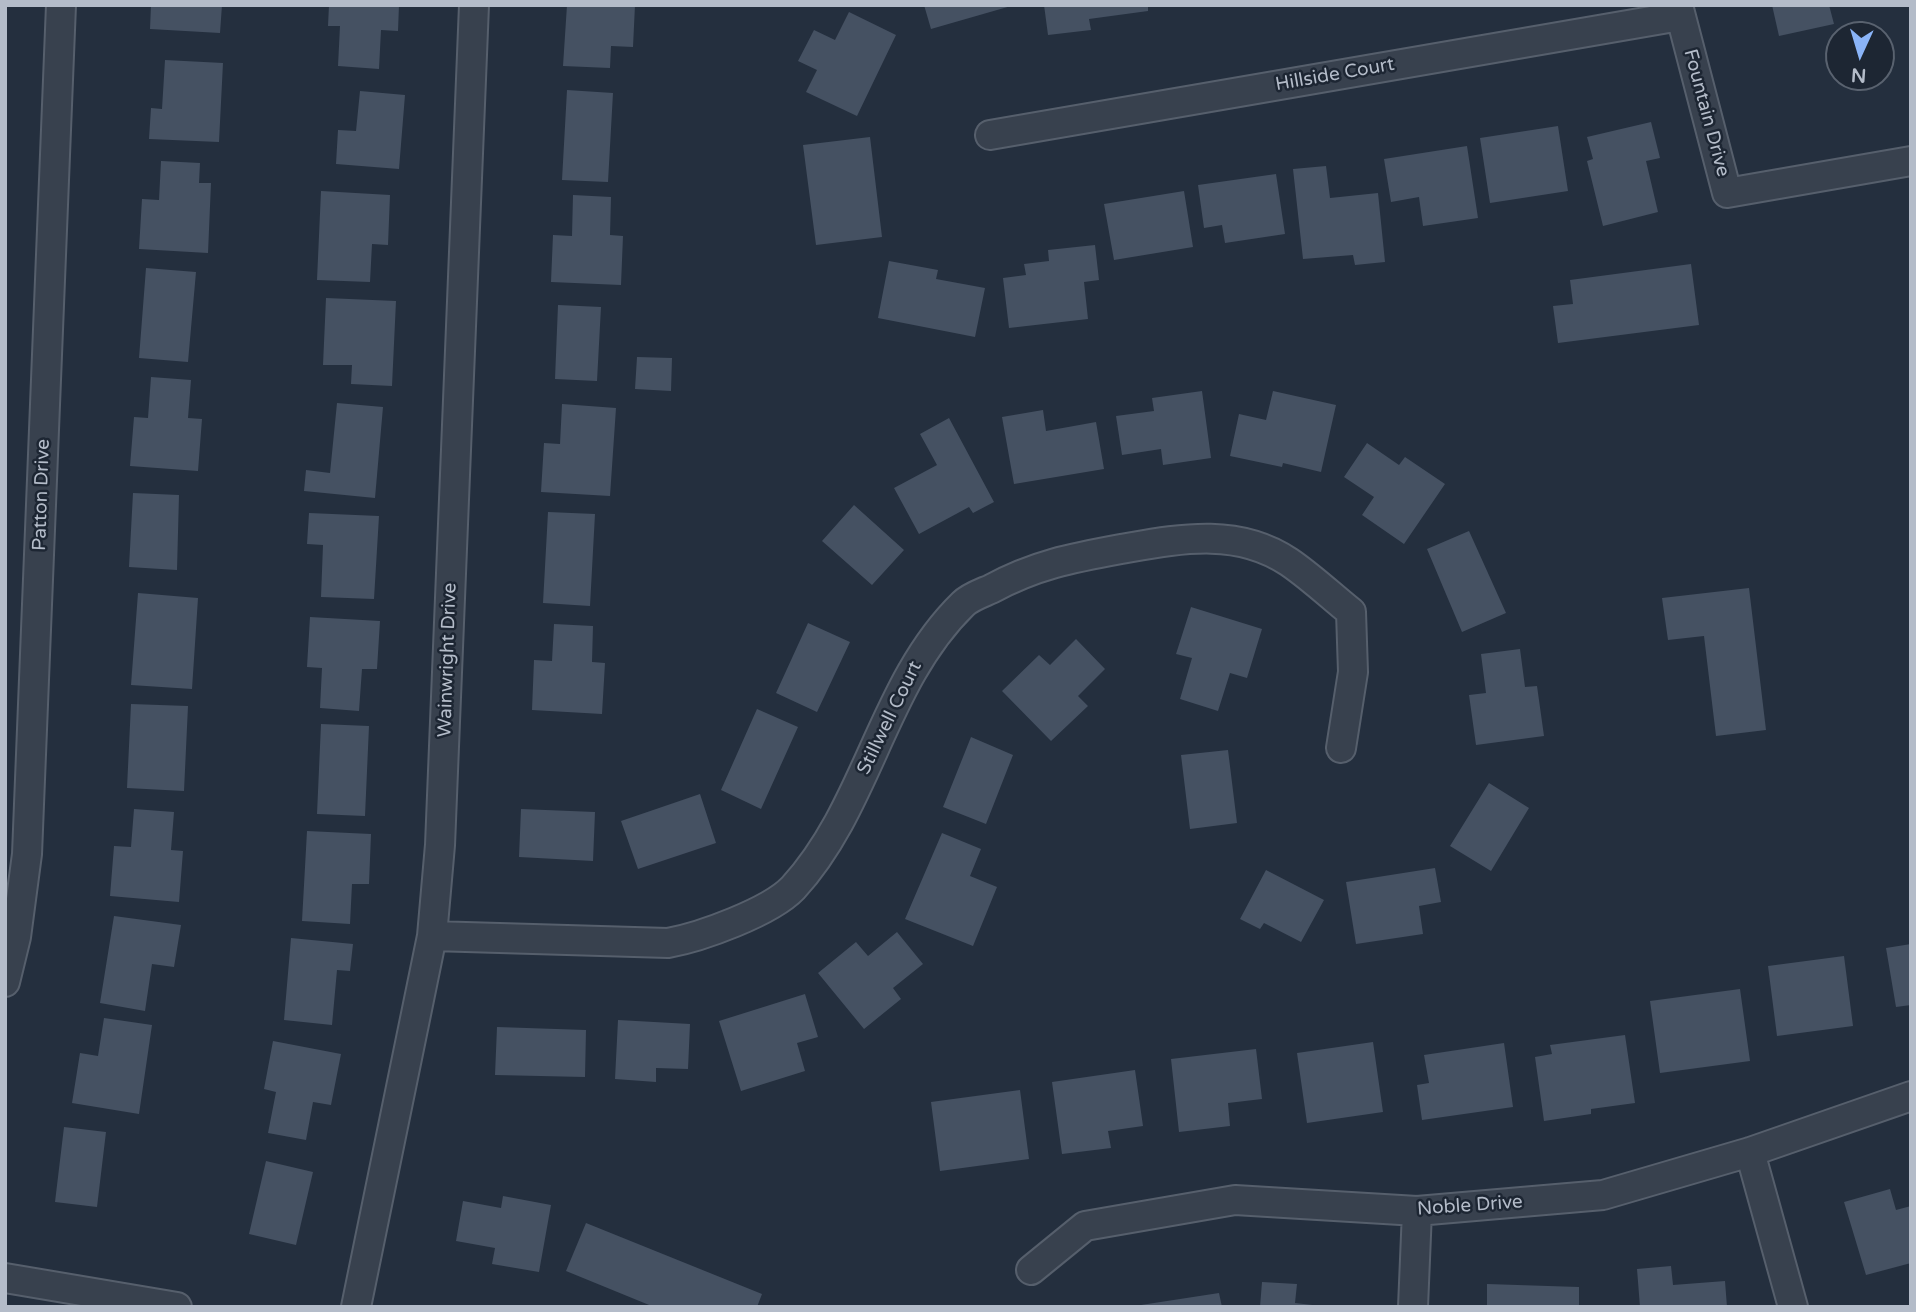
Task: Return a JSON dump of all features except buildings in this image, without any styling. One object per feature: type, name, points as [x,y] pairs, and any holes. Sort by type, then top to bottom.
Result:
[{"type":"street","name":"Patton Drive","points":[[5,982],[16,937],[27,854],[61,5]]},
{"type":"street","name":"Wainwright Drive","points":[[355,1307],[432,936],[440,845],[474,5]]},
{"type":"street","name":"Hillside Court","points":[[989,135],[1679,10]]},
{"type":"street","name":"Fountain Drive","points":[[1679,10],[1727,192],[1911,161]]},
{"type":"street","name":"Stillwell Court","points":[[432,936],[668,943],[694,938],[738,921],[791,890],[843,817],[906,680],[922,654],[965,603],[1025,570],[1054,561],[1184,538],[1207,537],[1264,549],[1289,562],[1351,612],[1353,672],[1340,748]]},
{"type":"street","name":"Noble Drive","points":[[1031,1270],[1086,1226],[1235,1200],[1417,1211],[1603,1195],[1750,1152],[1911,1096]]},
{"type":"street","points":[[1750,1152],[1793,1307]]},
{"type":"street","points":[[1413,1307],[1417,1211]]},
{"type":"street","points":[[5,1278],[84,1299],[177,1307]]}]
